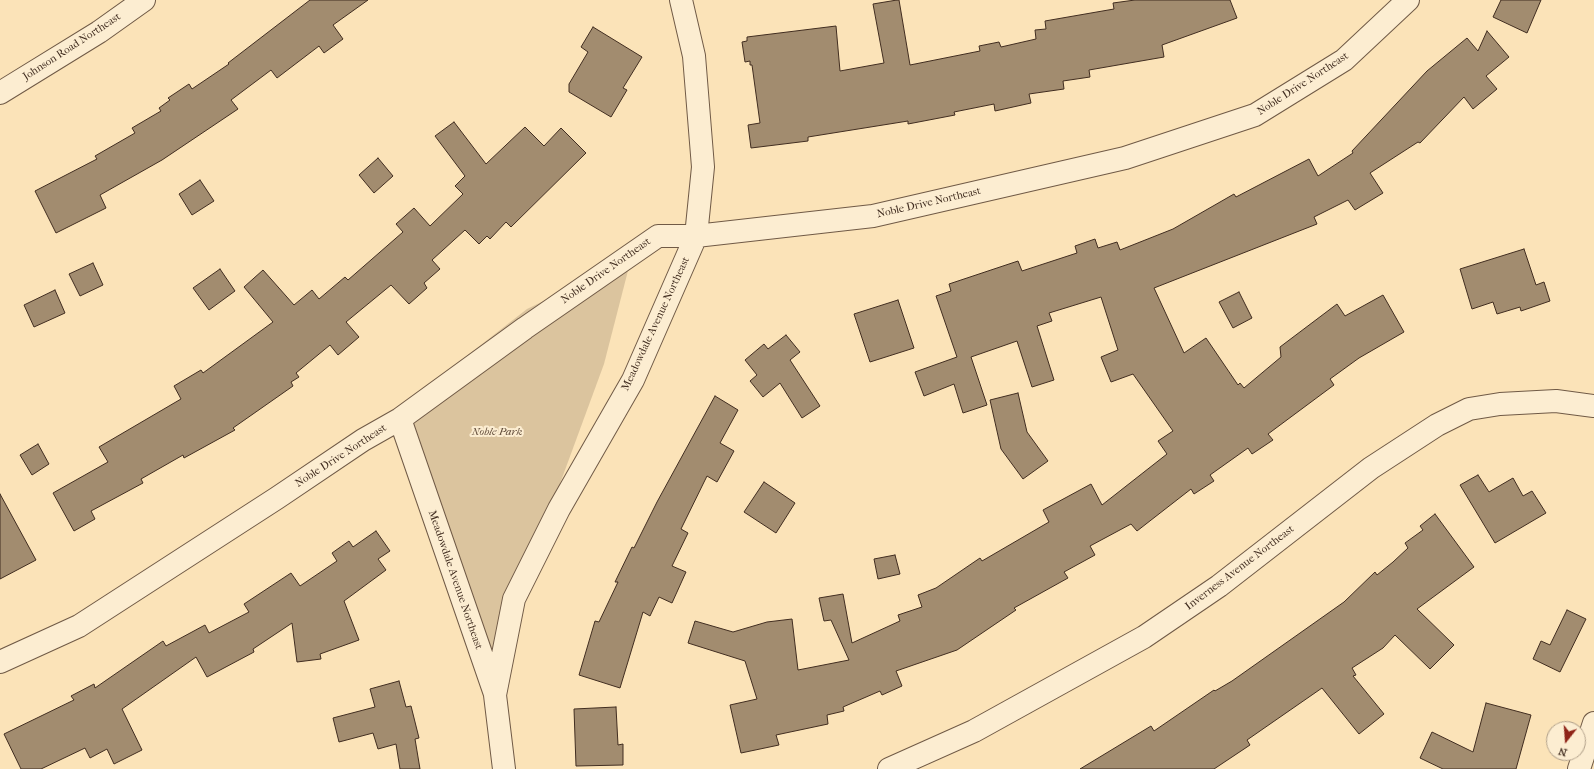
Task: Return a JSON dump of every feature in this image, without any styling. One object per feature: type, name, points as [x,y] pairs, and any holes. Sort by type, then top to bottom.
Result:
[{"type":"street","name":"Johnson Road Northeast","points":[[0,93],[99,32],[144,0]]},
{"type":"street","name":"Meadowdale Avenue Northeast","points":[[495,694],[514,599],[559,509],[633,380],[696,236],[703,167],[694,56],[681,0]]},
{"type":"street","name":"Noble Drive Northeast","points":[[0,662],[78,626],[277,498],[363,440],[400,419],[525,328],[658,236],[696,236],[873,216],[1125,158],[1255,115],[1344,60],[1408,0]]},
{"type":"street","name":"Inverness Avenue Northeast","points":[[889,769],[974,731],[1144,638],[1219,586],[1371,468],[1437,425],[1469,409],[1500,404],[1556,401],[1594,406]]},
{"type":"street","name":"Meadowdale Avenue Northeast","points":[[400,419],[495,694],[504,769]]},
{"type":"street","points":[[1579,769],[1594,723]]},
{"type":"green space","name":"Noble Park","points":[[631,259],[604,364],[494,663],[405,404],[527,309]]},
{"type":"building","points":[[310,0],[368,0],[333,25],[343,39],[324,53],[319,46],[277,78],[271,70],[231,100],[238,109],[162,160],[100,195],[106,208],[56,233],[35,191],[97,159],[95,156],[135,133],[132,128],[161,111],[159,108],[170,100],[168,98],[189,84],[192,89],[229,64],[228,63]]},
{"type":"building","points":[[899,0],[910,65],[980,51],[979,46],[999,42],[1001,47],[1036,39],[1035,30],[1046,29],[1045,21],[1114,9],[1113,3],[1135,0],[1230,0],[1237,18],[1162,45],[1164,57],[1089,70],[1090,77],[1063,81],[1064,89],[1029,94],[1031,103],[995,111],[994,104],[954,112],[955,115],[908,124],[908,121],[808,137],[808,141],[751,148],[748,125],[760,123],[752,65],[750,65],[750,61],[745,62],[742,42],[747,41],[747,37],[836,26],[840,71],[884,63],[873,4]]},
{"type":"building","points":[[1501,0],[1541,0],[1527,33],[1493,17]]},
{"type":"building","points":[[593,27],[642,57],[623,88],[627,90],[611,117],[569,92],[569,84],[588,52],[581,47]]},
{"type":"building","points":[[1487,31],[1509,57],[1486,76],[1497,89],[1473,109],[1464,97],[1420,143],[1418,142],[1370,173],[1383,193],[1355,210],[1348,200],[1314,217],[1317,224],[1154,288],[1184,353],[1206,338],[1238,385],[1240,383],[1244,388],[1281,357],[1280,347],[1337,304],[1345,316],[1383,295],[1404,332],[1359,358],[1330,379],[1334,385],[1268,434],[1273,440],[1252,454],[1248,448],[1210,475],[1214,481],[1194,494],[1191,489],[1137,531],[1131,524],[1090,546],[1095,555],[1064,572],[1068,578],[1014,608],[1016,610],[957,650],[896,671],[902,686],[882,695],[880,691],[843,707],[844,711],[827,715],[828,724],[776,735],[779,745],[741,753],[730,705],[757,699],[745,661],[688,643],[695,621],[733,632],[767,622],[792,619],[798,670],[849,660],[831,620],[824,621],[819,598],[843,594],[852,643],[900,621],[898,615],[922,607],[918,595],[936,588],[980,558],[982,561],[1049,522],[1043,510],[1091,484],[1102,505],[1167,454],[1158,441],[1173,431],[1133,374],[1111,382],[1101,357],[1118,350],[1101,297],[1049,313],[1052,321],[1037,326],[1054,380],[1032,387],[1017,341],[971,357],[987,405],[963,413],[954,384],[924,396],[915,372],[957,357],[936,296],[951,291],[949,284],[1018,261],[1022,271],[1077,253],[1075,246],[1095,239],[1098,248],[1117,242],[1120,250],[1173,229],[1234,194],[1236,197],[1309,159],[1318,176],[1353,153],[1352,151],[1427,71],[1467,38],[1478,51]]},
{"type":"building","points":[[454,122],[486,164],[525,127],[544,146],[561,128],[586,153],[511,227],[506,222],[490,239],[487,236],[479,244],[465,230],[432,260],[440,269],[424,283],[427,288],[409,304],[391,285],[346,322],[359,337],[338,355],[330,345],[296,373],[299,377],[291,382],[293,386],[233,428],[235,430],[184,458],[183,455],[141,479],[143,483],[91,511],[95,519],[74,531],[53,493],[108,462],[99,447],[181,399],[174,386],[201,370],[203,373],[273,322],[244,287],[263,270],[294,305],[312,290],[319,299],[345,277],[348,280],[403,232],[396,224],[414,208],[430,226],[463,194],[455,186],[465,176],[435,136]]},
{"type":"building","points":[[378,158],[393,176],[374,193],[359,175]]},
{"type":"building","points":[[200,180],[214,201],[192,215],[179,194]]},
{"type":"building","points":[[1524,249],[1536,285],[1544,282],[1550,301],[1521,311],[1520,307],[1497,314],[1493,302],[1472,309],[1460,269]]},
{"type":"building","points":[[93,263],[103,285],[80,296],[69,274]]},
{"type":"building","points":[[220,269],[235,291],[209,310],[193,288]]},
{"type":"building","points":[[55,290],[65,313],[34,327],[24,305]]},
{"type":"building","points":[[1239,292],[1252,318],[1233,328],[1219,302]]},
{"type":"building","points":[[898,300],[914,348],[870,362],[854,314]]},
{"type":"building","points":[[786,335],[800,352],[790,360],[820,406],[802,418],[780,383],[763,397],[750,381],[757,375],[745,360],[764,344],[768,349]]},
{"type":"building","points":[[1018,393],[1027,432],[1048,461],[1023,479],[1001,449],[990,400]]},
{"type":"building","points":[[715,396],[738,410],[720,443],[734,451],[717,482],[707,476],[681,529],[688,533],[672,566],[686,572],[672,603],[659,597],[650,616],[643,612],[620,688],[579,675],[595,621],[599,622],[618,582],[615,582],[632,547],[634,548],[657,502]]},
{"type":"building","points":[[38,444],[49,464],[32,475],[20,455]]},
{"type":"building","points":[[1478,475],[1489,492],[1513,478],[1523,496],[1532,491],[1546,513],[1495,543],[1460,485]]},
{"type":"building","points":[[764,482],[795,503],[776,533],[744,512]]},
{"type":"building","points":[[0,494],[36,560],[0,579]]},
{"type":"building","points":[[1435,514],[1474,567],[1417,609],[1454,645],[1430,669],[1395,635],[1383,648],[1352,668],[1356,675],[1353,676],[1384,714],[1359,734],[1322,688],[1247,740],[1250,745],[1214,769],[1080,769],[1151,726],[1154,731],[1214,690],[1215,691],[1232,681],[1344,602],[1375,572],[1377,575],[1408,548],[1405,543],[1423,530],[1420,526]]},
{"type":"building","points":[[376,531],[390,551],[378,559],[386,570],[344,601],[359,640],[320,654],[321,659],[297,662],[292,623],[253,649],[254,652],[207,677],[196,657],[122,709],[142,750],[114,764],[107,749],[90,758],[85,748],[41,769],[21,769],[4,734],[74,700],[71,696],[94,684],[95,688],[163,641],[166,646],[205,625],[209,633],[249,612],[244,604],[291,573],[300,586],[337,561],[332,553],[349,541],[353,547]]},
{"type":"building","points":[[895,555],[900,574],[878,579],[874,559]]},
{"type":"building","points":[[1567,610],[1586,619],[1560,672],[1533,659],[1541,641],[1550,645]]},
{"type":"building","points":[[399,681],[406,707],[411,706],[419,738],[415,739],[420,769],[400,769],[396,744],[378,749],[373,733],[339,742],[333,718],[375,707],[370,689]]},
{"type":"building","points":[[1486,703],[1531,715],[1516,769],[1443,769],[1420,758],[1432,732],[1473,752]]},
{"type":"building","points":[[616,707],[618,745],[623,744],[623,765],[576,766],[574,709]]}]
